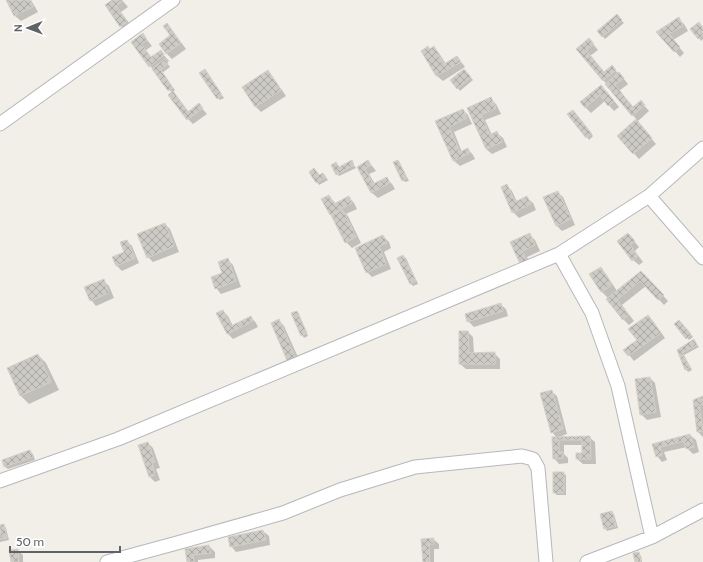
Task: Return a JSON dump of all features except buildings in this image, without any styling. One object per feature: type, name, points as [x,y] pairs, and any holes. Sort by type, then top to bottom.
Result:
[{"type":"street","points":[[0,124],[173,0]]},
{"type":"street","points":[[0,481],[118,439],[558,254],[649,196],[703,148]]},
{"type":"street","points":[[649,196],[703,258]]},
{"type":"street","points":[[558,254],[592,313],[618,386],[652,537]]},
{"type":"street","points":[[107,562],[283,513],[340,490],[415,467],[522,456],[533,459],[538,468],[546,562]]},
{"type":"street","points":[[587,562],[619,556],[703,510]]}]
